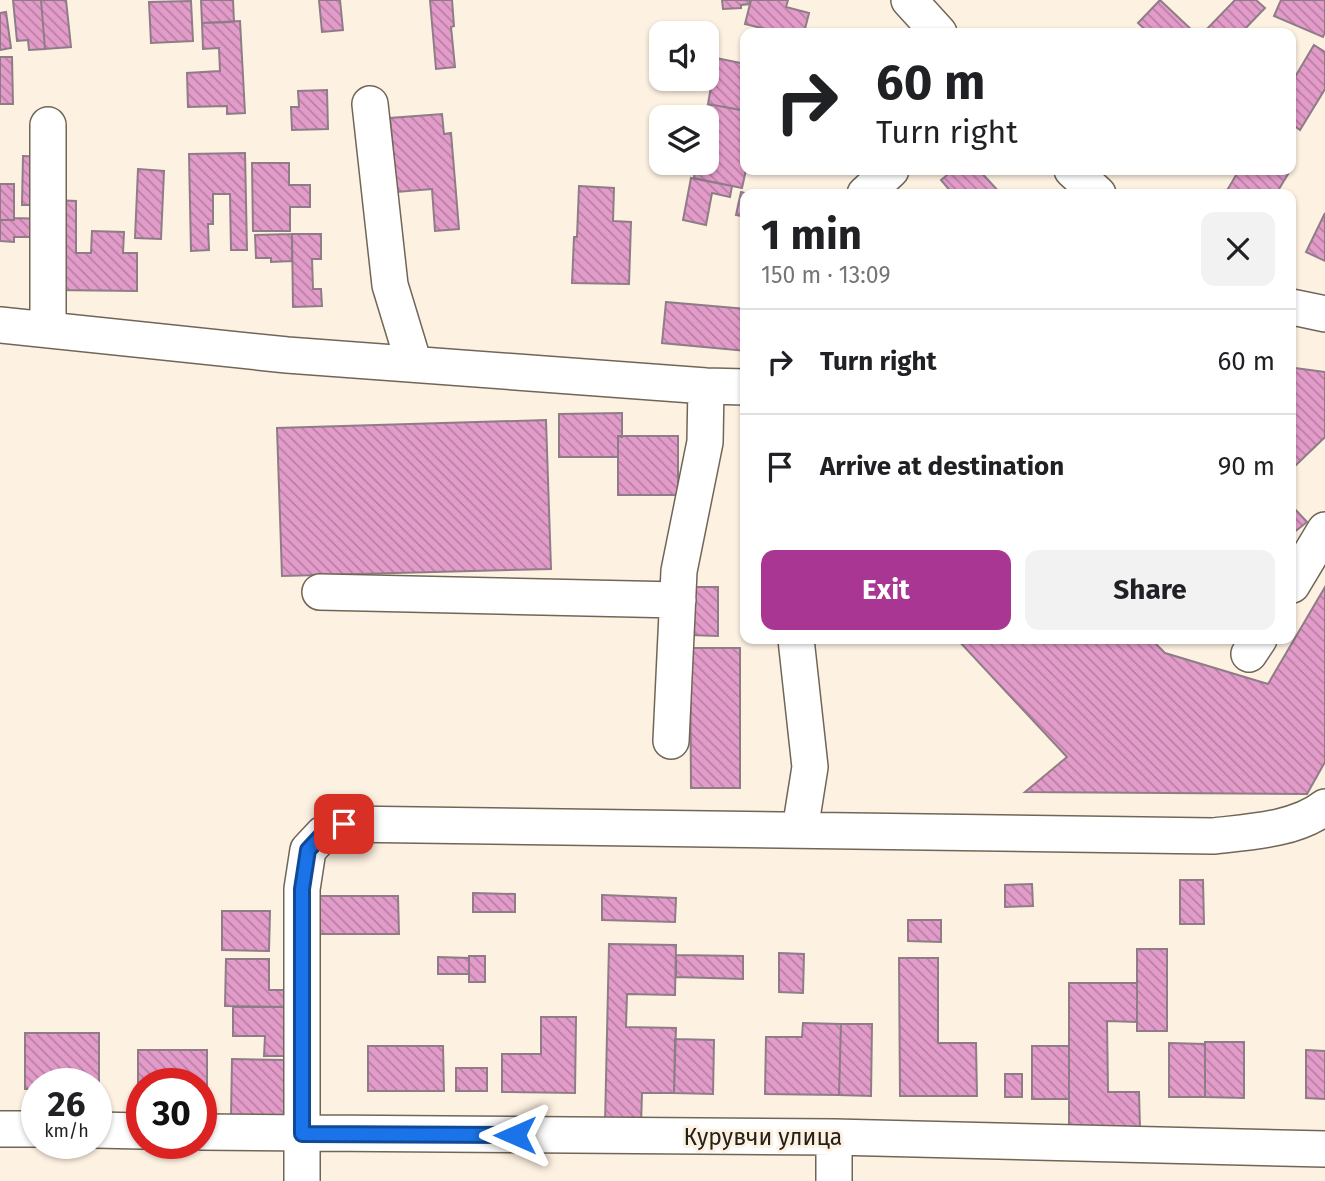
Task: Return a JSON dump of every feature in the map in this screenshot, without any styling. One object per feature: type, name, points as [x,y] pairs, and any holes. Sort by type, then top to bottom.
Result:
[{"type":"street","points":[[909,0],[934,28]]},
{"type":"street","points":[[370,104],[390,285],[414,364]]},
{"type":"street","points":[[48,125],[48,330]]},
{"type":"street","points":[[870,189],[886,175]]},
{"type":"street","points":[[1077,175],[1093,189]]},
{"type":"street","points":[[1296,308],[1325,314]]},
{"type":"street","points":[[0,325],[287,355],[740,387]]},
{"type":"street","points":[[671,741],[679,571],[705,442],[706,386]]},
{"type":"street","points":[[1296,578],[1325,530]]},
{"type":"street","points":[[320,592],[678,600]]},
{"type":"street","points":[[797,644],[810,767],[800,830]]},
{"type":"street","points":[[302,1181],[302,889],[308,850],[323,834],[344,824],[1213,836],[1259,831],[1284,825],[1303,819],[1325,807]]},
{"type":"street","points":[[0,1129],[21,1129]]},
{"type":"street","name":"Курувчи улица","points":[[217,1132],[834,1137],[1325,1149]]},
{"type":"street","points":[[834,1137],[834,1181]]},
{"type":"building","points":[[13,0],[41,0],[45,49],[29,50],[28,40],[17,41]]},
{"type":"building","points":[[41,0],[66,0],[71,47],[45,49]]},
{"type":"building","points":[[201,0],[233,0],[234,22],[202,23]]},
{"type":"building","points":[[319,0],[340,0],[343,30],[322,32]]},
{"type":"building","points":[[430,0],[452,0],[454,26],[451,27],[455,67],[436,69]]},
{"type":"building","points":[[722,0],[750,0],[750,4],[741,5],[741,8],[723,9]]},
{"type":"building","points":[[751,0],[788,0],[786,7],[809,13],[805,28],[761,28],[745,24]]},
{"type":"building","points":[[1160,0],[1190,28],[1144,28],[1138,23]]},
{"type":"building","points":[[1235,0],[1256,0],[1265,8],[1246,28],[1208,28]]},
{"type":"building","points":[[1281,0],[1325,0],[1323,37],[1274,16]]},
{"type":"building","points":[[191,1],[193,41],[151,43],[149,2]]},
{"type":"building","points":[[6,12],[11,48],[0,50],[0,13]]},
{"type":"building","points":[[240,21],[245,113],[227,114],[227,106],[188,107],[187,73],[220,71],[219,48],[203,49],[202,23]]},
{"type":"building","points":[[1314,45],[1325,52],[1325,89],[1300,130],[1296,127],[1296,75]]},
{"type":"building","points":[[0,57],[12,57],[13,104],[0,104]]},
{"type":"building","points":[[719,59],[740,63],[740,110],[708,104],[710,91],[719,91]]},
{"type":"building","points":[[327,90],[328,129],[292,130],[291,107],[299,107],[298,91]]},
{"type":"building","points":[[719,106],[740,110],[740,175],[745,175],[742,188],[694,178],[694,175],[719,175]]},
{"type":"building","points":[[442,114],[444,134],[451,133],[459,229],[435,231],[432,189],[397,192],[390,118]]},
{"type":"building","points":[[245,153],[247,250],[231,250],[230,194],[213,194],[213,224],[208,224],[209,250],[191,251],[189,154]]},
{"type":"building","points":[[23,156],[45,157],[45,205],[22,205]]},
{"type":"building","points":[[252,163],[289,163],[289,185],[310,185],[310,207],[290,207],[290,231],[253,231]]},
{"type":"building","points":[[138,169],[164,171],[161,239],[135,238]]},
{"type":"building","points":[[947,175],[984,175],[996,189],[949,189],[941,180]]},
{"type":"building","points":[[1236,175],[1287,175],[1279,189],[1228,189]]},
{"type":"building","points":[[691,178],[732,186],[730,197],[712,193],[706,225],[683,220]]},
{"type":"building","points":[[0,184],[14,184],[14,220],[0,220]]},
{"type":"building","points":[[579,186],[614,188],[613,221],[631,222],[629,284],[572,283]]},
{"type":"building","points":[[740,197],[740,216],[736,215]]},
{"type":"building","points":[[53,200],[76,201],[76,253],[91,253],[92,231],[124,232],[123,253],[137,253],[137,291],[53,290]]},
{"type":"building","points":[[1325,213],[1325,261],[1306,252]]},
{"type":"building","points":[[45,219],[45,237],[14,237],[14,242],[0,241],[0,220]]},
{"type":"building","points":[[292,234],[292,261],[271,262],[271,258],[256,258],[255,235]]},
{"type":"building","points":[[292,234],[321,234],[321,259],[312,259],[313,289],[321,289],[322,306],[293,307]]},
{"type":"building","points":[[666,302],[740,308],[740,350],[662,343]]},
{"type":"building","points":[[1296,368],[1325,372],[1325,437],[1296,465]]},
{"type":"building","points":[[622,413],[622,437],[618,436],[618,457],[559,457],[559,414]]},
{"type":"building","points":[[546,420],[551,569],[282,576],[277,428]]},
{"type":"building","points":[[618,436],[678,436],[678,495],[618,495]]},
{"type":"building","points":[[1296,510],[1307,522],[1296,531]]},
{"type":"building","points":[[689,587],[718,587],[718,636],[689,635]]},
{"type":"building","points":[[1325,587],[1325,762],[1307,794],[1025,792],[1067,757],[962,644],[1156,644],[1165,653],[1268,684],[1292,644],[1296,644],[1296,636]]},
{"type":"building","points":[[690,648],[740,648],[740,788],[691,788]]},
{"type":"building","points":[[1180,880],[1203,880],[1204,924],[1180,924]]},
{"type":"building","points":[[1032,884],[1033,906],[1005,907],[1005,885]]},
{"type":"building","points":[[473,893],[515,894],[515,912],[473,912]]},
{"type":"building","points":[[602,895],[676,898],[675,922],[602,920]]},
{"type":"building","points":[[318,896],[398,896],[399,934],[318,934]]},
{"type":"building","points":[[222,911],[270,911],[269,951],[222,950]]},
{"type":"building","points":[[908,920],[941,920],[941,942],[908,941]]},
{"type":"building","points":[[609,944],[676,945],[675,995],[627,994],[626,1027],[676,1028],[674,1093],[642,1093],[641,1125],[605,1124]]},
{"type":"building","points":[[1137,949],[1167,949],[1167,1031],[1137,1031]]},
{"type":"building","points":[[779,953],[804,954],[803,993],[779,992]]},
{"type":"building","points":[[676,955],[743,956],[743,979],[676,977]]},
{"type":"building","points":[[469,956],[485,956],[485,982],[469,982]]},
{"type":"building","points":[[438,957],[469,958],[469,974],[438,974]]},
{"type":"building","points":[[899,958],[938,958],[938,1043],[976,1043],[977,1096],[900,1096]]},
{"type":"building","points":[[226,959],[269,959],[269,990],[287,990],[287,1007],[225,1006]]},
{"type":"building","points":[[1069,983],[1137,983],[1137,1022],[1107,1021],[1108,1092],[1139,1092],[1140,1129],[1069,1129]]},
{"type":"building","points":[[233,1007],[287,1007],[286,1056],[264,1056],[265,1036],[233,1036]]},
{"type":"building","points":[[541,1017],[576,1017],[575,1093],[502,1092],[502,1054],[541,1054]]},
{"type":"building","points":[[803,1023],[841,1024],[839,1095],[765,1094],[766,1037],[802,1037]]},
{"type":"building","points":[[841,1024],[872,1024],[871,1096],[839,1095]]},
{"type":"building","points":[[25,1033],[99,1033],[99,1068],[25,1068]]},
{"type":"building","points":[[675,1039],[714,1040],[713,1094],[674,1093]]},
{"type":"building","points":[[1205,1042],[1244,1042],[1244,1098],[1205,1097]]},
{"type":"building","points":[[1169,1043],[1205,1044],[1205,1097],[1169,1097]]},
{"type":"building","points":[[368,1046],[443,1046],[444,1091],[368,1091]]},
{"type":"building","points":[[1032,1046],[1069,1046],[1069,1099],[1032,1099]]},
{"type":"building","points":[[138,1050],[207,1050],[207,1068],[138,1068]]},
{"type":"building","points":[[1306,1050],[1325,1051],[1325,1099],[1306,1098]]},
{"type":"building","points":[[232,1059],[286,1060],[285,1120],[231,1118]]},
{"type":"building","points":[[456,1068],[487,1068],[487,1091],[456,1091]]},
{"type":"building","points":[[1005,1074],[1022,1074],[1022,1097],[1005,1097]]},
{"type":"route","points":[[344,824],[323,834],[308,850],[302,889],[302,1134],[515,1135]]}]
